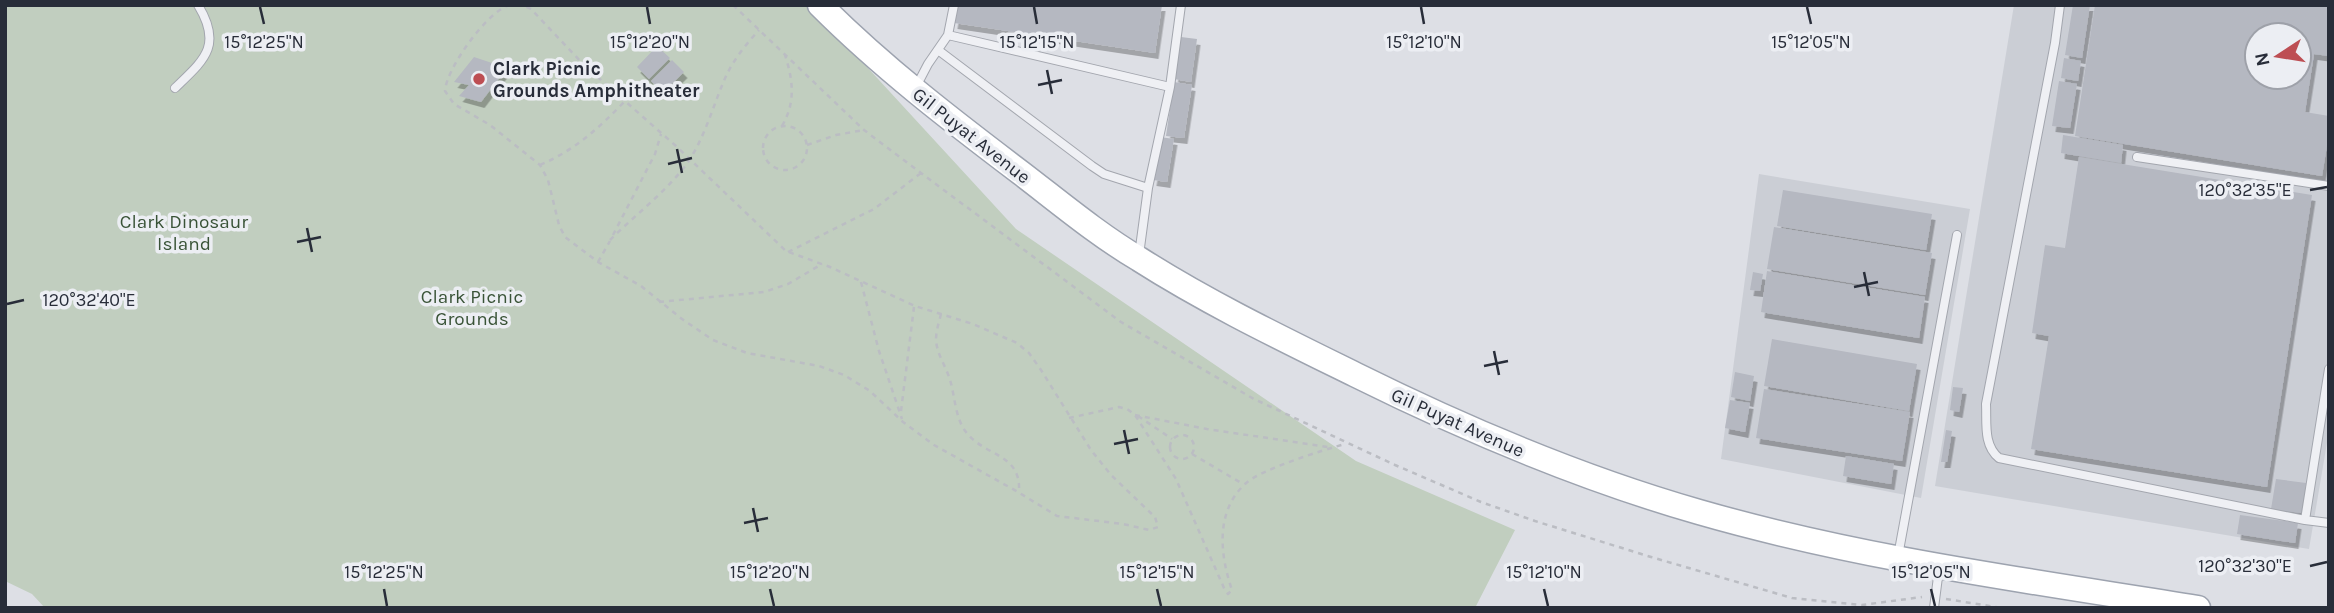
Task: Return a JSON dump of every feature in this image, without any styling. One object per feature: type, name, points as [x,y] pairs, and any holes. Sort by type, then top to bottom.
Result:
[{"type":"main road","name":"Gil Puyat Avenue","points":[[820,5],[862,47],[914,90],[1138,259],[1246,321],[1396,395],[1566,470],[1699,512],[1837,547],[2190,607]]},
{"type":"lane","points":[[175,88],[202,62],[209,51],[211,38],[198,5]]},
{"type":"lane","points":[[914,90],[948,35],[954,5]]},
{"type":"lane","points":[[1138,259],[1148,188],[1170,87],[1181,5]]},
{"type":"lane","points":[[2060,5],[1986,404],[1990,452],[1999,458],[2329,523]]},
{"type":"lane","points":[[948,35],[1170,87]]},
{"type":"lane","points":[[938,50],[1104,174],[1148,188]]},
{"type":"lane","points":[[2137,158],[2329,186]]},
{"type":"lane","points":[[1897,559],[1957,235]]},
{"type":"lane","points":[[2305,520],[2329,369]]},
{"type":"lane","points":[[1940,565],[1934,604],[1944,608]]},
{"type":"path","points":[[510,5],[497,12],[467,47],[448,75],[445,91],[454,104],[491,125],[541,165],[548,180],[562,232],[578,249],[641,286],[713,340],[747,353],[819,366],[844,375],[870,391],[903,422],[934,445],[1049,512],[1065,518],[1123,524],[1149,530],[1158,527],[1155,517],[1111,475],[1069,418],[1029,353],[1017,343],[915,306],[822,264],[787,252],[690,159],[584,65],[531,9],[524,5]]},
{"type":"path","points":[[733,5],[864,130],[920,173],[1121,322],[1254,399],[1481,502],[1535,521],[1792,598],[1861,605],[1915,596],[1934,604],[2002,608]]},
{"type":"path","points":[[610,240],[662,192],[690,159],[713,113],[727,73],[748,41],[759,30]]},
{"type":"path","points":[[782,126],[789,114],[792,99],[791,76],[785,55]]},
{"type":"path","points":[[541,165],[575,147],[599,128],[625,101]]},
{"type":"path","points":[[782,126],[793,127],[799,131],[807,145],[805,157],[794,168],[787,170],[771,165],[763,152],[764,139],[774,128],[782,126]]},
{"type":"path","points":[[807,145],[835,135],[864,130]]},
{"type":"path","points":[[598,262],[655,154],[661,133]]},
{"type":"path","points":[[787,252],[874,209],[920,173]]},
{"type":"path","points":[[659,302],[764,292],[788,284],[822,264]]},
{"type":"path","points":[[861,282],[879,351],[903,422]]},
{"type":"path","points":[[901,414],[915,306]]},
{"type":"path","points":[[942,314],[936,335],[938,352],[949,377],[962,426],[980,444],[1012,464],[1020,478],[1018,492]]},
{"type":"path","points":[[1069,418],[1119,407],[1127,409],[1172,439]]},
{"type":"path","points":[[1135,415],[1176,479],[1228,594],[1233,590],[1226,572],[1222,544],[1224,521],[1243,484],[1264,472],[1347,443]]},
{"type":"path","points":[[1135,415],[1207,429],[1331,447]]},
{"type":"path","points":[[1172,439],[1180,435],[1188,437],[1193,443],[1192,454]]},
{"type":"path","points":[[1172,439],[1170,450],[1175,457],[1184,458],[1192,454]]},
{"type":"path","points":[[1192,454],[1243,484]]},
{"type":"shaded area","points":[[2014,5],[2329,5],[2329,431],[2309,549],[1935,486]]},
{"type":"shaded area","points":[[1759,174],[1970,209],[1921,498],[1721,459]]},
{"type":"green space","name":"Clark Picnic Grounds","points":[[5,5],[810,5],[1016,229],[1356,461],[1515,530],[1475,608],[45,608],[32,594],[5,581]]},
{"type":"building","points":[[957,5],[1162,5],[1155,53],[954,23]]},
{"type":"building","points":[[2073,5],[2090,5],[2082,58],[2065,55]]},
{"type":"building","points":[[2095,5],[2329,5],[2329,56],[2314,54],[2313,60],[2313,21],[2243,21],[2243,91],[2308,91],[2305,112],[2329,116],[2322,176],[2075,136]]},
{"type":"building","points":[[1181,37],[1197,39],[1191,82],[1174,79]]},
{"type":"building","points":[[657,46],[670,58],[649,79],[637,67]]},
{"type":"building","points":[[474,57],[507,68],[481,102],[459,96],[469,85],[454,82]]},
{"type":"building","points":[[2064,58],[2081,61],[2078,81],[2061,78]]},
{"type":"building","points":[[672,60],[684,72],[663,93],[651,81]]},
{"type":"building","points":[[2059,81],[2077,84],[2070,128],[2052,126]]},
{"type":"building","points":[[1174,82],[1192,85],[1184,138],[1166,136]]},
{"type":"building","points":[[2063,135],[2123,145],[2121,163],[2061,153]]},
{"type":"building","points":[[1160,137],[1174,139],[1167,182],[1153,180]]},
{"type":"building","points":[[2079,157],[2312,195],[2267,487],[2031,449],[2049,336],[2032,333],[2045,245],[2065,248]]},
{"type":"building","points":[[1783,190],[1932,214],[1926,250],[1777,226]]},
{"type":"building","points":[[1774,227],[1932,253],[1925,295],[1767,269]]},
{"type":"building","points":[[1767,271],[1925,297],[1919,338],[1761,312]]},
{"type":"building","points":[[1753,272],[1763,274],[1760,291],[1750,290]]},
{"type":"building","points":[[1772,339],[1917,364],[1909,411],[1764,386]]},
{"type":"building","points":[[1735,372],[1754,376],[1750,401],[1731,397]]},
{"type":"building","points":[[1953,387],[1963,388],[1959,412],[1950,410]]},
{"type":"building","points":[[1764,389],[1910,412],[1902,461],[1756,438]]},
{"type":"building","points":[[1730,400],[1750,403],[1745,432],[1725,428]]},
{"type":"building","points":[[1946,430],[1952,431],[1947,462],[1941,462]]},
{"type":"building","points":[[1846,456],[1894,464],[1891,484],[1843,476]]},
{"type":"building","points":[[2276,479],[2306,483],[2301,513],[2271,509]]},
{"type":"building","points":[[2240,515],[2298,523],[2295,543],[2237,534]]},
{"type":"place","name":"Clark Picnic Grounds Amphitheater","points":[[479,79]]},
{"type":"park label","name":"Clark Dinosaur Island","points":[[184,232]]}]
